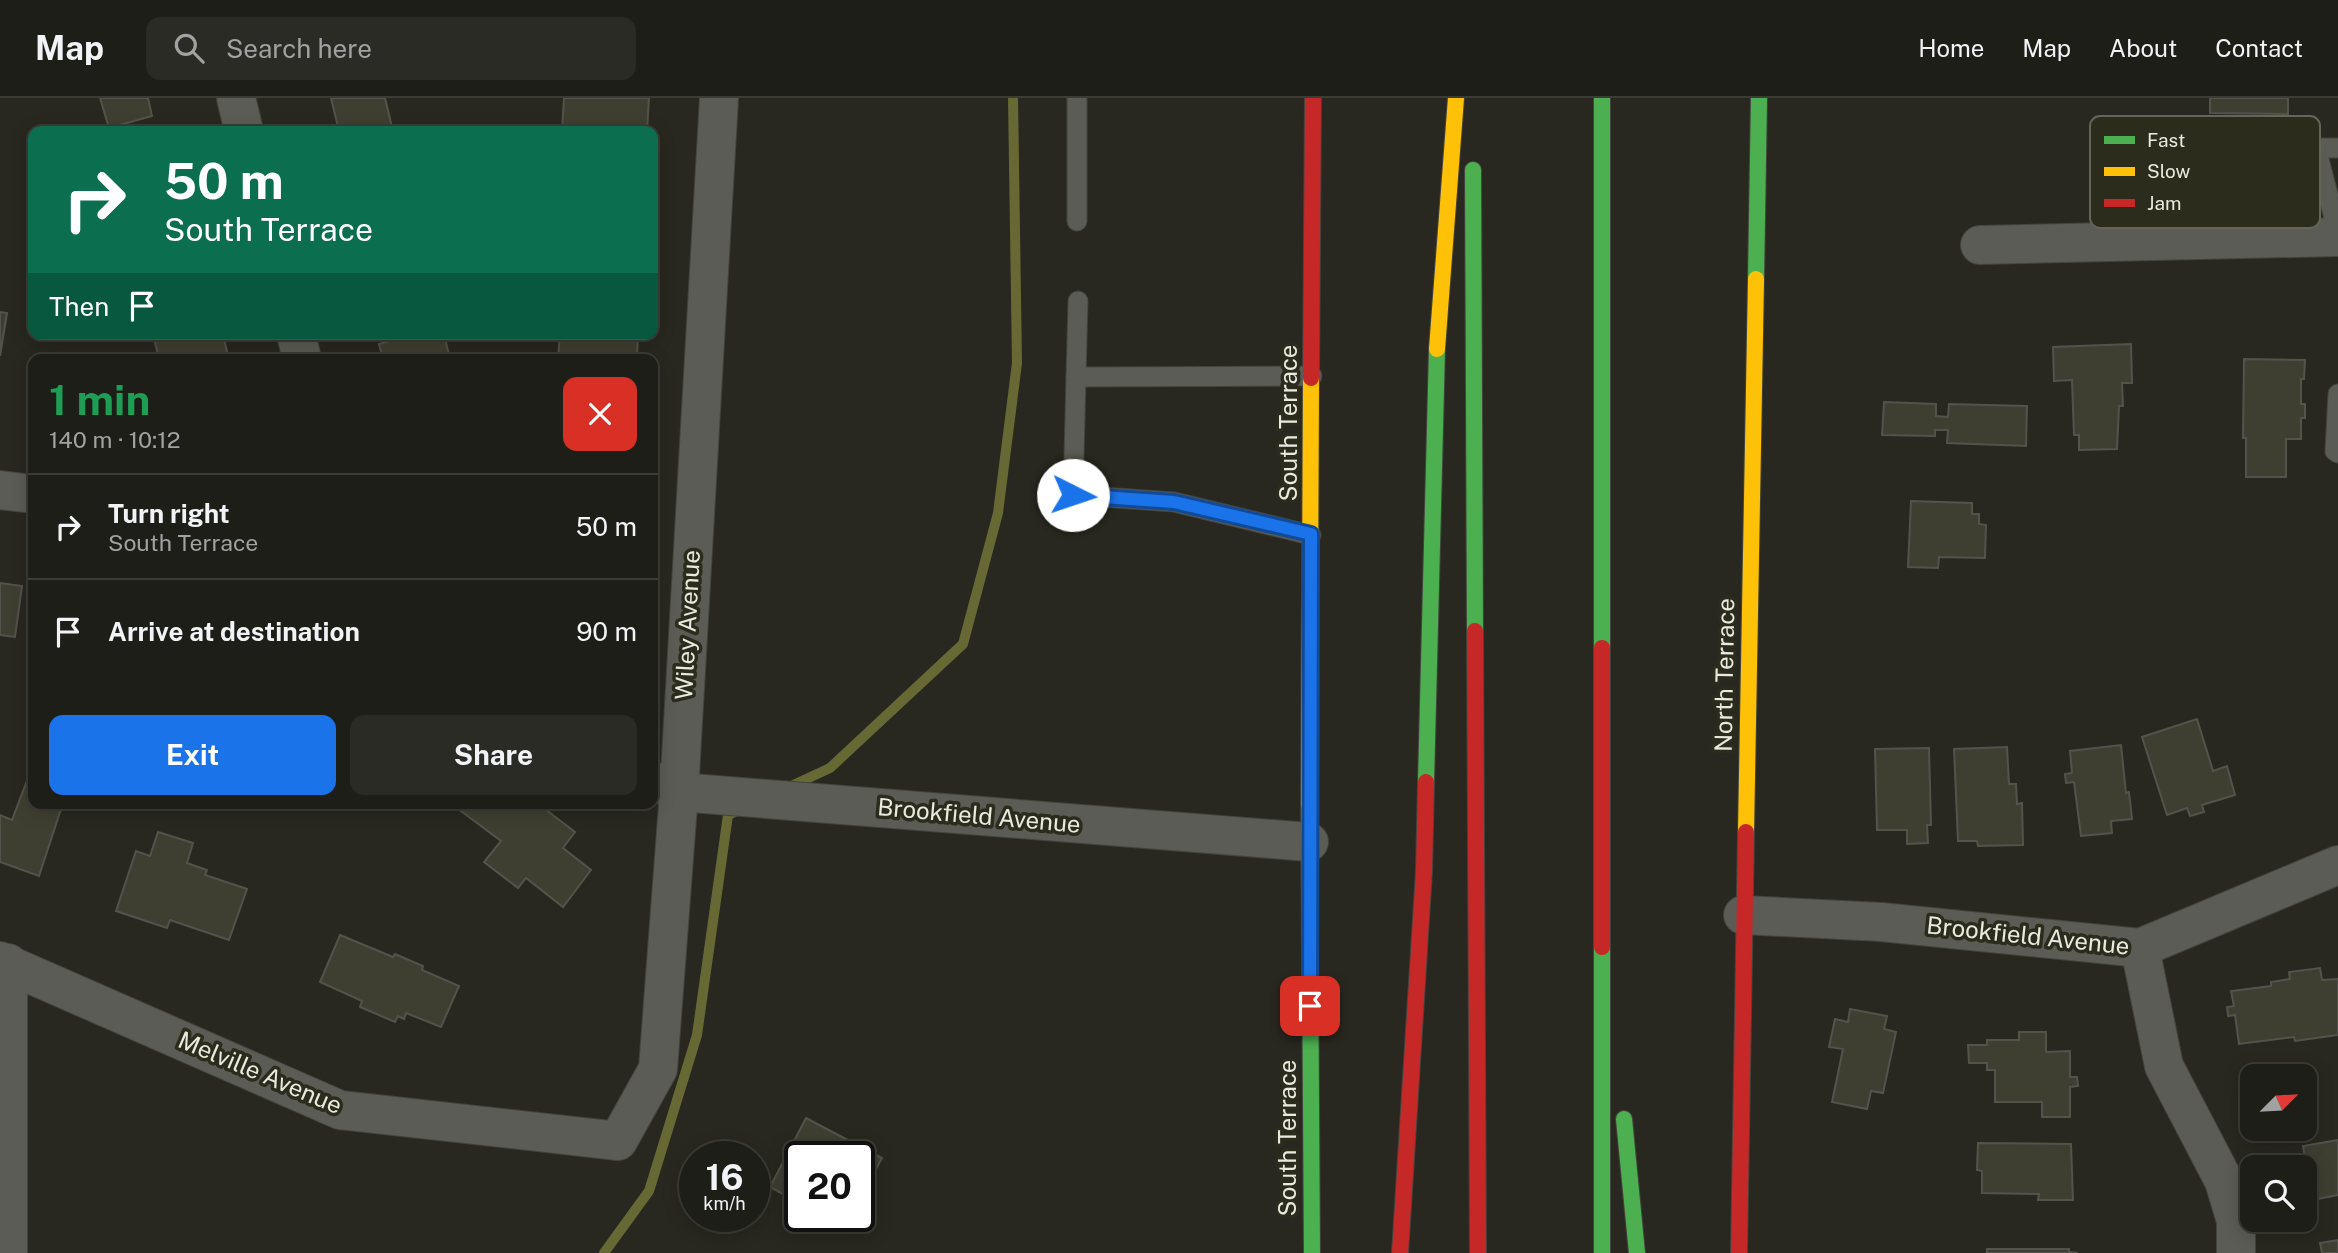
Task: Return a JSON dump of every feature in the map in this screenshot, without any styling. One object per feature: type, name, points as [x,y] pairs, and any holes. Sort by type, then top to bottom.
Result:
[{"type":"main road","name":"South Terrace","points":[[1312,1253],[1309,842],[1313,98]]},
{"type":"main road","points":[[1400,1253],[1424,871],[1437,340],[1456,98]]},
{"type":"main road","points":[[1602,98],[1602,1253]]},
{"type":"main road","name":"North Terrace","points":[[1739,1253],[1759,98]]},
{"type":"main road","points":[[1473,154],[1478,1253]]},
{"type":"main road","points":[[1602,875],[1618,1051]]},
{"type":"main road","points":[[1623,1105],[1637,1253]]},
{"type":"street","points":[[236,98],[243,126]]},
{"type":"street","name":"Wiley Avenue","points":[[618,1141],[658,1069],[666,786],[719,98]]},
{"type":"street","points":[[1980,245],[2338,235]]},
{"type":"street","points":[[0,491],[28,494]]},
{"type":"street","name":"Brookfield Avenue","points":[[666,786],[1309,842]]},
{"type":"street","name":"Brookfield Avenue","points":[[1743,915],[1881,922],[2140,948],[2338,865]]},
{"type":"street","points":[[2140,948],[2164,1066],[2224,1181],[2236,1221],[2236,1253]]},
{"type":"street","points":[[4,962],[8,1253]]},
{"type":"street","name":"Melville Avenue","points":[[4,962],[340,1110],[618,1141]]},
{"type":"lane","points":[[1077,98],[1077,221]]},
{"type":"lane","points":[[2320,148],[2338,148]]},
{"type":"lane","points":[[2320,164],[2338,235]]},
{"type":"lane","points":[[1078,301],[1073,495],[1174,502],[1311,534]]},
{"type":"lane","points":[[1076,377],[1312,376]]},
{"type":"lane","points":[[2338,394],[2335,451],[2338,453]]},
{"type":"building","points":[[100,98],[148,98],[152,116],[108,126]]},
{"type":"building","points":[[331,98],[385,98],[392,126],[338,126]]},
{"type":"building","points":[[564,98],[649,98],[647,126],[562,126]]},
{"type":"building","points":[[2210,98],[2288,98],[2288,114],[2210,113]]},
{"type":"building","points":[[0,312],[7,313],[0,356]]},
{"type":"building","points":[[154,340],[224,340],[228,354],[158,354]]},
{"type":"building","points":[[394,340],[445,340],[449,354],[382,354],[379,344]]},
{"type":"building","points":[[560,340],[638,340],[637,354],[558,354]]},
{"type":"building","points":[[2131,344],[2132,383],[2122,383],[2123,406],[2119,406],[2117,449],[2079,450],[2079,435],[2074,435],[2072,380],[2054,381],[2053,347]]},
{"type":"building","points":[[2244,359],[2305,360],[2304,379],[2301,379],[2301,404],[2305,404],[2305,418],[2301,418],[2301,439],[2286,439],[2286,477],[2246,477],[2246,438],[2243,438]]},
{"type":"building","points":[[1884,402],[1936,404],[1936,416],[1948,417],[1949,404],[2027,406],[2026,446],[1947,443],[1948,430],[1935,430],[1935,436],[1882,435]]},
{"type":"building","points":[[1911,501],[1972,503],[1972,514],[1979,514],[1979,524],[1986,525],[1985,558],[1939,557],[1938,568],[1908,567]]},
{"type":"building","points":[[0,583],[22,586],[15,637],[0,635]]},
{"type":"building","points":[[2197,719],[2213,771],[2227,766],[2235,795],[2202,805],[2204,812],[2190,816],[2187,808],[2167,815],[2142,737]]},
{"type":"building","points":[[2121,745],[2126,793],[2129,792],[2132,819],[2111,821],[2112,833],[2081,836],[2074,782],[2066,783],[2065,774],[2072,773],[2070,751]]},
{"type":"building","points":[[2007,747],[2009,784],[2016,784],[2017,804],[2022,803],[2023,845],[1978,846],[1977,841],[1958,841],[1954,749]]},
{"type":"building","points":[[1929,748],[1931,825],[1927,825],[1928,843],[1907,844],[1907,830],[1877,830],[1875,749]]},
{"type":"building","points":[[28,778],[28,809],[61,809],[39,876],[0,862],[0,815],[12,820]]},
{"type":"building","points":[[545,809],[575,832],[563,848],[591,870],[563,907],[526,878],[518,888],[484,862],[501,841],[461,811]]},
{"type":"building","points":[[158,832],[193,843],[187,863],[207,870],[205,875],[247,889],[229,940],[170,920],[167,928],[116,911],[136,851],[150,856]]},
{"type":"building","points":[[340,935],[423,966],[422,970],[459,986],[441,1027],[406,1013],[404,1019],[398,1016],[395,1022],[360,1007],[362,1001],[320,982]]},
{"type":"building","points":[[2320,968],[2322,980],[2338,979],[2338,1035],[2239,1044],[2235,1015],[2228,1016],[2227,1007],[2234,1006],[2231,991],[2271,986],[2271,982],[2290,979],[2289,972]]},
{"type":"building","points":[[1850,1009],[1887,1016],[1884,1029],[1896,1032],[1883,1093],[1871,1091],[1867,1109],[1832,1102],[1843,1049],[1829,1047],[1835,1019],[1848,1022]]},
{"type":"building","points":[[2019,1032],[2046,1032],[2046,1052],[2070,1051],[2070,1077],[2077,1077],[2078,1086],[2070,1087],[2070,1117],[2042,1117],[2042,1102],[1995,1102],[1995,1070],[1987,1070],[1987,1063],[1969,1063],[1968,1045],[1987,1045],[1987,1040],[2019,1040]]},
{"type":"building","points":[[806,1118],[850,1141],[794,1141]]},
{"type":"building","points":[[2338,1140],[2338,1195],[2317,1199],[2317,1155],[2304,1155],[2303,1146]]},
{"type":"building","points":[[1978,1143],[2071,1144],[2073,1200],[2038,1200],[2039,1194],[1982,1193],[1982,1171],[1977,1170]]},
{"type":"building","points":[[875,1154],[882,1158],[875,1171]]},
{"type":"building","points":[[784,1160],[784,1194],[770,1187]]},
{"type":"building","points":[[2338,1240],[2338,1253],[2322,1253],[2320,1243]]},
{"type":"building","points":[[1987,1249],[2069,1249],[2069,1252],[2078,1253],[1987,1253]]},
{"type":"waterway","points":[[787,788],[830,768],[963,644],[998,513],[1017,363],[1013,98]]},
{"type":"waterway","points":[[604,1253],[649,1191],[697,1035],[728,815],[740,810]]},
{"type":"traffic: fast","points":[[1602,98],[1602,648]]},
{"type":"traffic: fast","points":[[1756,279],[1759,98]]},
{"type":"traffic: fast","points":[[1473,170],[1475,631]]},
{"type":"traffic: fast","points":[[1426,782],[1437,349]]},
{"type":"traffic: fast","points":[[1309,805],[1312,1253]]},
{"type":"traffic: fast","points":[[1602,947],[1602,1253]]},
{"type":"traffic: fast","points":[[1624,1119],[1637,1253]]},
{"type":"traffic: slow","points":[[1437,349],[1456,98]]},
{"type":"traffic: slow","points":[[1746,832],[1756,279]]},
{"type":"traffic: slow","points":[[1309,805],[1311,378]]},
{"type":"traffic: jam","points":[[1311,378],[1313,98]]},
{"type":"traffic: jam","points":[[1475,631],[1478,1253]]},
{"type":"traffic: jam","points":[[1602,648],[1602,947]]},
{"type":"traffic: jam","points":[[1400,1253],[1424,871],[1426,782]]},
{"type":"traffic: jam","points":[[1739,1253],[1746,832]]},
{"type":"route","points":[[1073,495],[1174,502],[1311,534],[1310,1006]]}]
